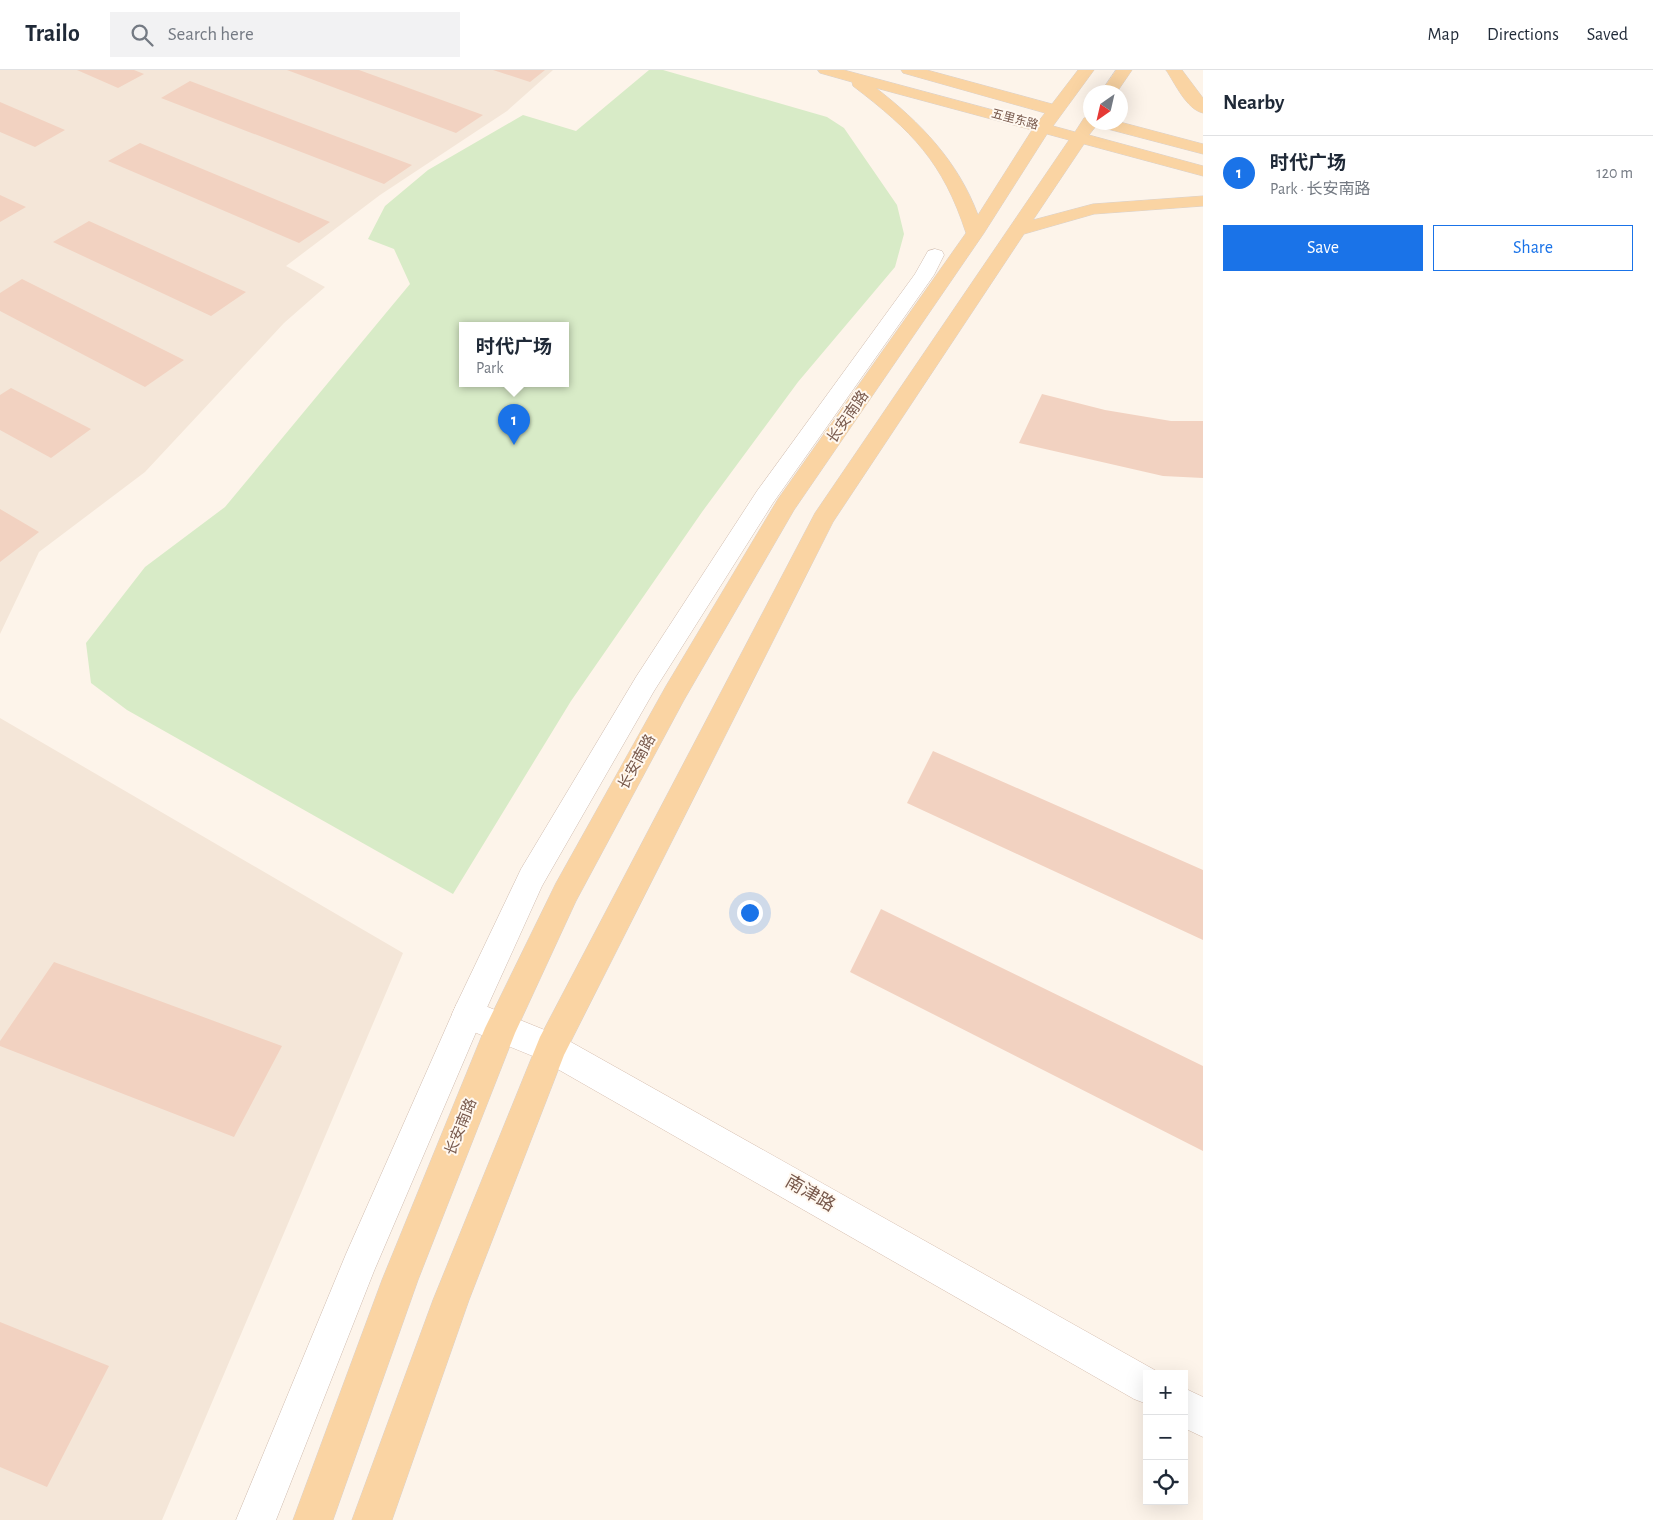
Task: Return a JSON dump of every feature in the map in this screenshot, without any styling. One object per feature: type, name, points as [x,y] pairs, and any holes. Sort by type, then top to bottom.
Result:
[{"type":"main road","name":"五里东路","points":[[826,70],[1050,119],[1083,124]]},
{"type":"main road","name":"五里东路","points":[[908,70],[1050,119]]},
{"type":"main road","name":"长安南路","points":[[313,1520],[400,1280],[501,1028],[585,858],[675,694],[781,514],[975,233],[1050,119],[1086,70]]},
{"type":"main road","points":[[1114,85],[1124,70]]},
{"type":"main road","points":[[1174,70],[1190,94],[1203,108]]},
{"type":"main road","points":[[850,76],[886,103],[936,155],[953,179],[975,233]]},
{"type":"main road","points":[[372,1520],[451,1300],[552,1048],[823,518],[1087,130]]},
{"type":"main road","name":"五里东路","points":[[1102,130],[1203,171]]},
{"type":"main road","name":"五里东路","points":[[1114,130],[1203,149]]},
{"type":"main road","points":[[1017,230],[1093,209],[1203,201]]},
{"type":"street","points":[[256,1520],[358,1266],[468,1014],[531,878],[645,684],[765,498],[924,275],[934,255]]},
{"type":"street","name":"南津路","points":[[468,1014],[552,1048],[1143,1384]]},
{"type":"street","points":[[1188,1409],[1203,1418]]},
{"type":"shaded area","points":[[0,70],[553,70],[507,111],[380,195],[286,266],[325,287],[284,323],[145,472],[39,552],[0,634]]},
{"type":"shaded area","points":[[0,718],[403,953],[162,1520],[0,1520]]},
{"type":"green space","points":[[649,70],[663,70],[827,117],[844,128],[897,205],[904,234],[895,267],[798,382],[702,512],[571,701],[453,894],[127,710],[91,683],[86,643],[145,567],[225,507],[410,284],[394,249],[368,239],[385,206],[428,170],[523,115],[576,131]]},
{"type":"building","points":[[77,70],[134,70],[144,74],[118,88]]},
{"type":"building","points":[[287,70],[359,70],[483,115],[456,133]]},
{"type":"building","points":[[493,70],[545,70],[530,82]]},
{"type":"building","points":[[190,81],[412,165],[384,184],[161,98]]},
{"type":"building","points":[[0,102],[65,130],[35,147],[0,132]]},
{"type":"building","points":[[140,143],[330,222],[299,243],[108,161]]},
{"type":"building","points":[[0,195],[26,207],[0,222]]},
{"type":"building","points":[[89,221],[246,292],[211,316],[53,242]]},
{"type":"building","points":[[22,279],[184,360],[145,387],[0,311],[0,293]]},
{"type":"building","points":[[11,388],[91,429],[51,458],[0,430],[0,395]]},
{"type":"building","points":[[1042,394],[1105,410],[1171,421],[1203,421],[1203,478],[1163,476],[1019,443]]},
{"type":"building","points":[[0,509],[39,532],[0,562]]},
{"type":"building","points":[[933,751],[1203,870],[1203,940],[907,803]]},
{"type":"building","points":[[881,909],[1203,1066],[1203,1151],[850,972]]},
{"type":"building","points":[[54,962],[282,1046],[234,1137],[0,1046],[0,1041]]},
{"type":"building","points":[[0,1322],[109,1366],[47,1487],[0,1467]]},
{"type":"place","name":"时代广场","points":[[514,445]]}]
